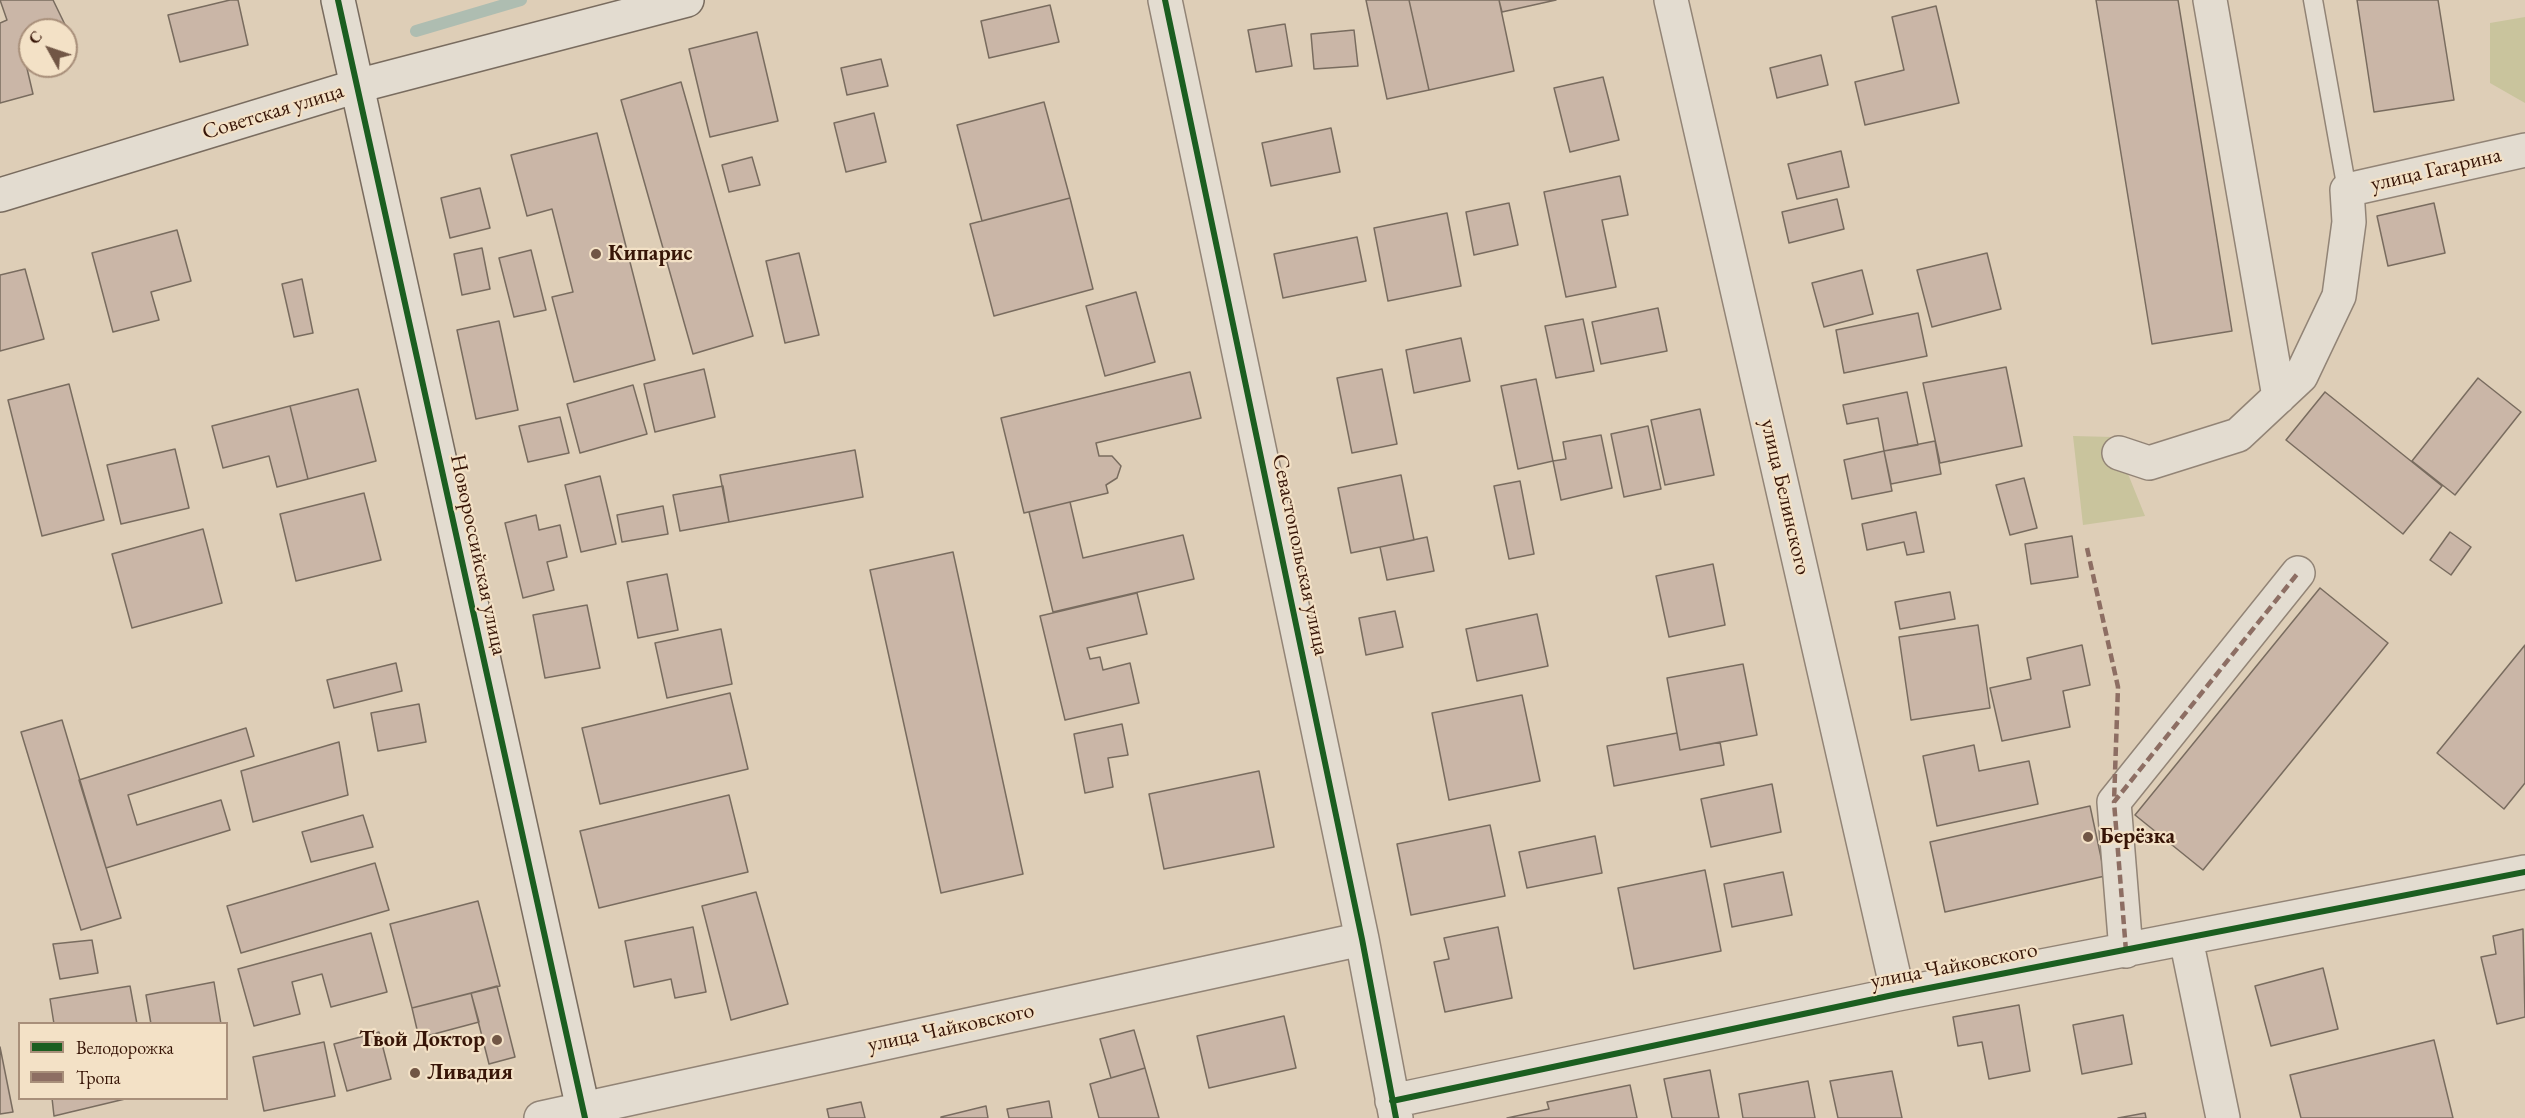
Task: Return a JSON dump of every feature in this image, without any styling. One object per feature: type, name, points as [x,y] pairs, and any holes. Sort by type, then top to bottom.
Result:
[{"type":"street","name":"Новороссийская улица","points":[[338,0],[584,1113]]},
{"type":"street","name":"Советская улица","points":[[0,195],[357,86],[687,0]]},
{"type":"street","name":"Севастопольская улица","points":[[1165,0],[1362,939],[1394,1110]]},
{"type":"street","name":"улица Белинского","points":[[1671,0],[1898,994]]},
{"type":"street","points":[[2211,0],[2279,397]]},
{"type":"street","name":"улица Гагарина","points":[[2347,190],[2525,150]]},
{"type":"street","points":[[2119,453],[2149,463],[2238,435],[2301,376],[2339,296],[2349,222],[2347,190]]},
{"type":"street","points":[[2126,951],[2114,802],[2298,573]]},
{"type":"street","name":"улица Чайковского","points":[[1394,1110],[1898,994],[2525,872]]},
{"type":"street","name":"улица Чайковского","points":[[541,1118],[584,1113],[1362,939]]},
{"type":"street","points":[[2186,939],[2223,1118]]},
{"type":"lane","points":[[2313,0],[2347,190]]},
{"type":"shaded area","points":[[2525,17],[2525,103],[2490,83],[2490,23]]},
{"type":"shaded area","points":[[2073,436],[2113,437],[2145,516],[2083,525]]},
{"type":"building","points":[[0,0],[53,0],[62,18],[18,18],[18,78],[29,78],[33,94],[0,103],[0,23],[7,20]]},
{"type":"building","points":[[238,0],[248,45],[180,62],[168,15]]},
{"type":"building","points":[[1366,0],[1409,0],[1429,90],[1387,99]]},
{"type":"building","points":[[1409,0],[1499,0],[1514,71],[1429,90]]},
{"type":"building","points":[[1499,0],[1556,0],[1502,12]]},
{"type":"building","points":[[2096,0],[2178,0],[2232,331],[2152,344]]},
{"type":"building","points":[[2357,0],[2438,0],[2454,100],[2374,112]]},
{"type":"building","points":[[1050,5],[1059,42],[989,58],[981,21]]},
{"type":"building","points":[[1936,6],[1959,103],[1865,125],[1855,82],[1904,70],[1892,17]]},
{"type":"building","points":[[1285,24],[1292,66],[1256,72],[1248,30]]},
{"type":"building","points":[[1354,30],[1358,66],[1314,69],[1311,34]]},
{"type":"building","points":[[757,32],[778,121],[710,137],[689,49]]},
{"type":"building","points":[[1821,55],[1828,85],[1777,98],[1770,68]]},
{"type":"building","points":[[881,59],[888,86],[847,95],[841,68]]},
{"type":"building","points":[[1603,77],[1619,140],[1570,152],[1554,88]]},
{"type":"building","points":[[681,82],[753,336],[693,354],[621,100]]},
{"type":"building","points":[[1044,102],[1070,198],[982,221],[957,125]]},
{"type":"building","points":[[874,113],[886,162],[846,172],[834,123]]},
{"type":"building","points":[[1331,128],[1340,172],[1271,186],[1262,143]]},
{"type":"building","name":"Кипарис","points":[[597,133],[655,360],[574,382],[552,297],[573,292],[552,209],[527,216],[511,155]]},
{"type":"building","points":[[1841,151],[1849,187],[1797,199],[1788,164]]},
{"type":"building","points":[[752,157],[760,185],[729,192],[722,165]]},
{"type":"building","points":[[1620,176],[1628,215],[1602,220],[1616,287],[1566,297],[1544,192]]},
{"type":"building","points":[[480,188],[490,228],[450,238],[441,198]]},
{"type":"building","points":[[1070,198],[1093,289],[994,316],[970,224]]},
{"type":"building","points":[[1837,199],[1844,229],[1789,243],[1782,212]]},
{"type":"building","points":[[1509,203],[1518,245],[1474,255],[1466,212]]},
{"type":"building","points":[[2434,203],[2445,253],[2388,266],[2377,216]]},
{"type":"building","points":[[1447,213],[1461,286],[1388,301],[1374,228]]},
{"type":"building","points":[[177,230],[191,281],[151,292],[159,320],[113,332],[92,253]]},
{"type":"building","points":[[1357,237],[1366,281],[1283,298],[1274,254]]},
{"type":"building","points":[[482,248],[490,289],[462,295],[454,254]]},
{"type":"building","points":[[531,250],[546,310],[514,317],[499,258]]},
{"type":"building","points":[[799,253],[819,335],[785,343],[766,261]]},
{"type":"building","points":[[1987,253],[2001,309],[1932,327],[1917,270]]},
{"type":"building","points":[[25,269],[44,339],[0,351],[0,275]]},
{"type":"building","points":[[1862,270],[1873,314],[1824,327],[1812,283]]},
{"type":"building","points":[[302,279],[313,333],[294,337],[282,284]]},
{"type":"building","points":[[1136,292],[1155,362],[1105,376],[1086,306]]},
{"type":"building","points":[[1658,308],[1667,351],[1601,364],[1592,322]]},
{"type":"building","points":[[1918,313],[1927,356],[1844,373],[1836,330]]},
{"type":"building","points":[[1583,319],[1594,371],[1556,378],[1545,326]]},
{"type":"building","points":[[499,321],[518,410],[476,419],[457,330]]},
{"type":"building","points":[[1461,338],[1470,381],[1414,393],[1406,350]]},
{"type":"building","points":[[2006,367],[2022,446],[1940,463],[1923,383]]},
{"type":"building","points":[[704,369],[715,417],[655,432],[644,384]]},
{"type":"building","points":[[1382,369],[1397,444],[1352,453],[1337,378]]},
{"type":"building","points":[[1190,372],[1201,418],[1096,443],[1099,456],[1112,456],[1121,466],[1117,478],[1106,485],[1108,493],[1024,513],[1001,418]]},
{"type":"building","points":[[2478,378],[2521,412],[2455,495],[2412,461]]},
{"type":"building","points":[[1536,379],[1553,461],[1518,469],[1501,386]]},
{"type":"building","points":[[69,384],[104,520],[42,536],[8,400]]},
{"type":"building","points":[[633,385],[647,434],[580,453],[567,404]]},
{"type":"building","points":[[358,389],[376,461],[308,479],[290,406]]},
{"type":"building","points":[[1907,392],[1918,445],[1884,451],[1878,418],[1847,424],[1843,405]]},
{"type":"building","points":[[2325,392],[2442,486],[2403,534],[2286,440]]},
{"type":"building","points":[[290,406],[308,479],[277,487],[269,456],[223,468],[212,426]]},
{"type":"building","points":[[1700,409],[1714,475],[1665,485],[1651,420]]},
{"type":"building","points":[[560,417],[569,453],[528,462],[519,426]]},
{"type":"building","points":[[1648,426],[1661,489],[1624,497],[1611,434]]},
{"type":"building","points":[[1601,435],[1612,488],[1561,500],[1553,461],[1566,459],[1563,442]]},
{"type":"building","points":[[1935,441],[1941,474],[1891,484],[1884,451]]},
{"type":"building","points":[[175,449],[189,508],[121,524],[107,465]]},
{"type":"building","points":[[855,450],[863,497],[729,522],[720,475]]},
{"type":"building","points":[[1884,451],[1892,491],[1852,499],[1844,460]]},
{"type":"building","points":[[1401,475],[1414,540],[1351,553],[1338,488]]},
{"type":"building","points":[[600,476],[616,544],[581,552],[565,485]]},
{"type":"building","points":[[2024,478],[2037,528],[2010,535],[1996,485]]},
{"type":"building","points":[[1520,481],[1534,554],[1509,559],[1494,486]]},
{"type":"building","points":[[723,486],[729,522],[680,531],[673,495]]},
{"type":"building","points":[[364,493],[381,560],[296,581],[280,514]]},
{"type":"building","points":[[1070,502],[1083,558],[1183,535],[1194,579],[1053,612],[1029,512]]},
{"type":"building","points":[[663,506],[668,534],[622,542],[617,515]]},
{"type":"building","points":[[1916,512],[1924,552],[1907,555],[1904,542],[1867,550],[1862,524]]},
{"type":"building","points":[[536,515],[539,530],[560,525],[567,557],[547,562],[554,590],[523,598],[505,523]]},
{"type":"building","points":[[203,529],[222,603],[132,628],[112,554]]},
{"type":"building","points":[[2450,532],[2471,547],[2451,575],[2430,560]]},
{"type":"building","points":[[2072,536],[2078,577],[2031,584],[2025,544]]},
{"type":"building","points":[[1427,537],[1434,571],[1387,580],[1380,547]]},
{"type":"building","points":[[953,552],[1023,874],[941,893],[870,570]]},
{"type":"building","points":[[1713,564],[1725,625],[1669,637],[1656,576]]},
{"type":"building","points":[[667,574],[678,630],[638,638],[627,582]]},
{"type":"building","points":[[2320,588],[2388,643],[2203,870],[2135,815]]},
{"type":"building","points":[[1950,592],[1955,619],[1900,629],[1895,602]]},
{"type":"building","points":[[1137,593],[1147,634],[1087,648],[1090,659],[1100,657],[1103,670],[1130,663],[1139,703],[1065,720],[1040,616]]},
{"type":"building","points":[[587,605],[600,668],[545,678],[533,615]]},
{"type":"building","points":[[1395,611],[1403,647],[1366,655],[1359,618]]},
{"type":"building","points":[[1537,614],[1548,666],[1477,681],[1466,629]]},
{"type":"building","points":[[1978,625],[1990,708],[1911,720],[1899,637]]},
{"type":"building","points":[[721,629],[732,684],[667,698],[655,643]]},
{"type":"building","points":[[2082,645],[2090,685],[2063,691],[2070,727],[2002,741],[1990,688],[2031,679],[2027,658]]},
{"type":"building","points":[[2525,645],[2525,783],[2504,809],[2437,753]]},
{"type":"building","points":[[396,663],[402,691],[334,708],[327,680]]},
{"type":"building","points":[[1743,664],[1757,735],[1680,750],[1667,678]]},
{"type":"building","points":[[730,693],[748,769],[600,804],[582,728]]},
{"type":"building","points":[[1522,695],[1540,781],[1449,800],[1432,713]]},
{"type":"building","points":[[419,704],[426,742],[378,751],[371,713]]},
{"type":"building","points":[[62,720],[121,918],[81,930],[21,732]]},
{"type":"building","points":[[1122,724],[1128,755],[1108,758],[1113,787],[1085,793],[1074,734]]},
{"type":"building","points":[[246,728],[254,756],[128,795],[137,825],[221,800],[230,830],[106,868],[79,780]]},
{"type":"building","points":[[1677,733],[1680,750],[1720,742],[1724,765],[1614,786],[1607,746]]},
{"type":"building","points":[[339,742],[348,795],[253,822],[241,771]]},
{"type":"building","points":[[1974,745],[1979,771],[2029,761],[2038,804],[1937,826],[1923,756]]},
{"type":"building","points":[[1259,771],[1274,847],[1164,869],[1149,794]]},
{"type":"building","points":[[1772,784],[1781,832],[1711,847],[1701,799]]},
{"type":"building","points":[[729,795],[748,872],[599,908],[580,831]]},
{"type":"building","points":[[2090,806],[2105,876],[1945,912],[1930,842]]},
{"type":"building","points":[[363,815],[373,847],[311,862],[302,832]]},
{"type":"building","points":[[1490,825],[1505,896],[1411,915],[1397,844]]},
{"type":"building","points":[[1595,836],[1602,873],[1527,888],[1519,852]]},
{"type":"building","points":[[375,863],[389,910],[241,953],[227,906]]},
{"type":"building","points":[[1705,870],[1721,951],[1634,969],[1618,888]]},
{"type":"building","points":[[1783,872],[1792,915],[1732,927],[1724,884]]},
{"type":"building","points":[[756,892],[788,1004],[731,1020],[702,906]]},
{"type":"building","points":[[478,901],[500,986],[412,1008],[390,924]]},
{"type":"building","points":[[693,927],[706,992],[675,998],[671,979],[634,987],[625,941]]},
{"type":"building","points":[[1498,927],[1512,998],[1445,1012],[1434,962],[1449,959],[1444,938]]},
{"type":"building","points":[[2523,929],[2525,1017],[2497,1024],[2481,957],[2496,954],[2493,936]]},
{"type":"building","points":[[371,933],[387,992],[331,1007],[322,974],[292,982],[300,1014],[254,1026],[238,969]]},
{"type":"building","points":[[92,940],[98,973],[60,979],[53,944]]},
{"type":"building","points":[[2323,968],[2338,1029],[2271,1046],[2255,986]]},
{"type":"building","points":[[214,982],[221,1022],[151,1022],[146,995]]},
{"type":"building","points":[[130,986],[137,1022],[54,1022],[50,999]]},
{"type":"building","name":"Твой Доктор","points":[[497,986],[515,1057],[489,1064],[471,993]]},
{"type":"building","points":[[471,993],[479,1022],[419,1038],[412,1008]]},
{"type":"building","points":[[2019,1005],[2030,1071],[1989,1079],[1982,1042],[1958,1046],[1953,1017]]},
{"type":"building","points":[[2123,1015],[2132,1064],[2082,1074],[2073,1025]]},
{"type":"building","points":[[1284,1016],[1296,1068],[1209,1088],[1197,1036]]},
{"type":"building","points":[[1134,1030],[1145,1068],[1111,1078],[1100,1039]]},
{"type":"building","points":[[379,1032],[391,1079],[347,1091],[334,1044]]},
{"type":"building","points":[[2434,1040],[2453,1118],[2301,1118],[2290,1075]]},
{"type":"building","points":[[324,1042],[335,1096],[264,1111],[253,1057]]},
{"type":"building","points":[[0,1047],[13,1112],[0,1114]]},
{"type":"building","points":[[1145,1068],[1159,1118],[1099,1118],[1090,1084]]},
{"type":"building","points":[[1710,1070],[1719,1118],[1672,1118],[1664,1079]]},
{"type":"building","points":[[1892,1071],[1902,1118],[1838,1118],[1830,1081]]},
{"type":"building","points":[[1808,1081],[1815,1118],[1743,1118],[1739,1094]]},
{"type":"building","points":[[1630,1085],[1637,1118],[1507,1118],[1549,1109],[1547,1102]]},
{"type":"building","points":[[52,1100],[121,1100],[54,1116]]},
{"type":"building","points":[[1049,1101],[1052,1118],[1009,1118],[1007,1109]]},
{"type":"building","points":[[861,1102],[865,1118],[829,1118],[827,1109]]},
{"type":"building","points":[[986,1106],[988,1118],[941,1118],[941,1117]]},
{"type":"building","points":[[2145,1113],[2146,1118],[2118,1118]]},
{"type":"waterway","points":[[416,31],[521,0]]},
{"type":"marked path","points":[[2087,548],[2118,687],[2114,802]]},
{"type":"marked path","points":[[2126,951],[2114,802],[2298,573]]},
{"type":"cycle path","points":[[338,0],[585,1118]]},
{"type":"cycle path","points":[[1165,0],[1362,939],[1396,1118]]},
{"type":"cycle path","points":[[1392,1101],[1898,994],[2525,872]]},
{"type":"place","name":"Кипарис","points":[[596,254]]},
{"type":"place","name":"Берёзка","points":[[2088,837]]},
{"type":"place","name":"Твой Доктор","points":[[497,1040]]},
{"type":"place","name":"Ливадия","points":[[415,1073]]}]
